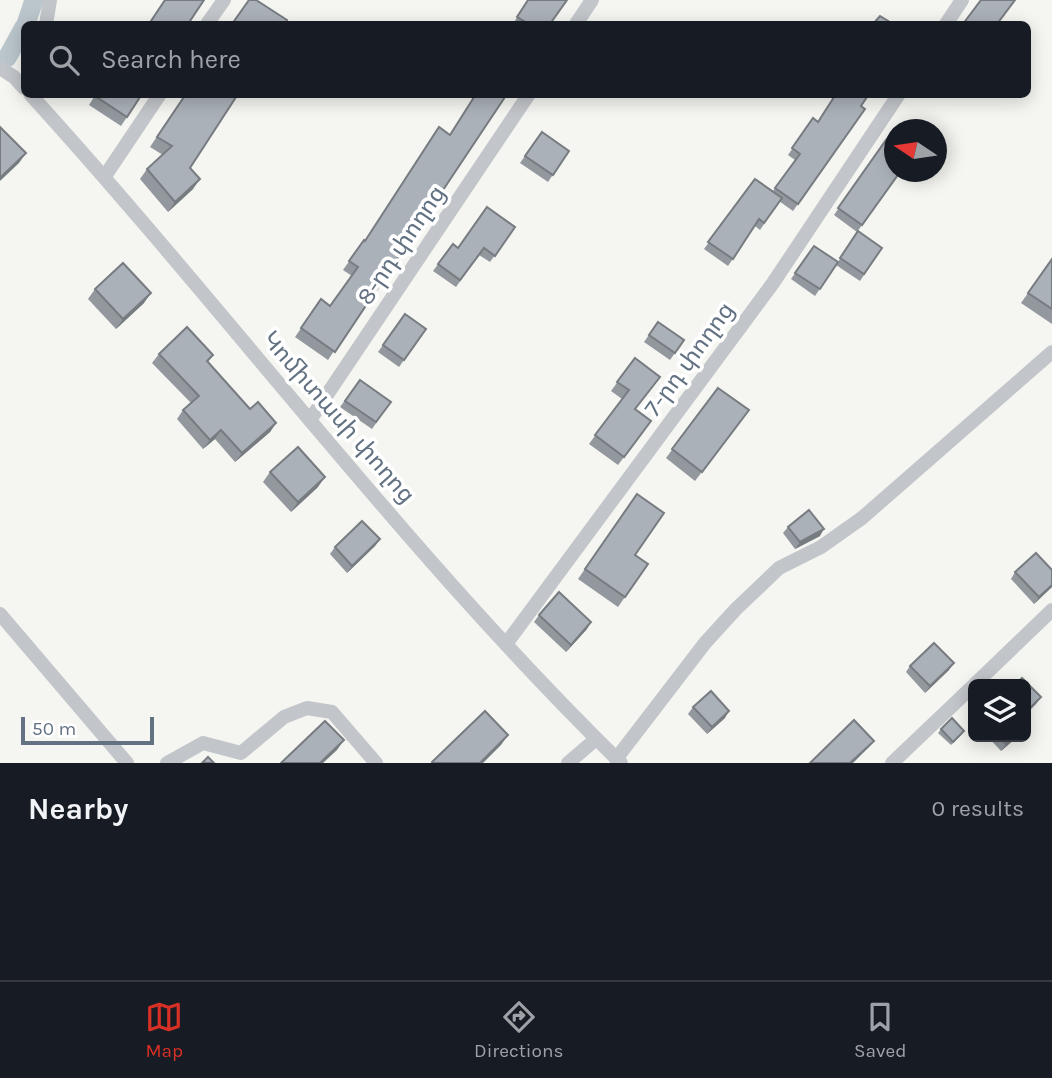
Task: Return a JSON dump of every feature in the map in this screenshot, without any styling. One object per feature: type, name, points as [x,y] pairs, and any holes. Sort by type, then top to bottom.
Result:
[{"type":"street","points":[[46,21],[50,0]]},
{"type":"street","points":[[209,21],[224,0]]},
{"type":"street","points":[[578,21],[592,0]]},
{"type":"street","points":[[948,21],[962,0]]},
{"type":"street","name":"Կոմիտասի փողոց","points":[[0,68],[21,84]]},
{"type":"street","name":"Կոմիտասի փողոց","points":[[35,98],[105,176],[310,420],[506,644],[619,761]]},
{"type":"street","points":[[105,176],[157,98]]},
{"type":"street","name":"8-րդ փողոց","points":[[310,420],[526,98]]},
{"type":"street","name":"7-րդ փողոց","points":[[506,644],[773,283],[896,98]]},
{"type":"street","points":[[619,761],[705,643],[779,568],[821,547],[862,518],[1052,352]]},
{"type":"street","points":[[980,679],[1052,610]]},
{"type":"street","points":[[0,614],[127,763]]},
{"type":"street","points":[[892,763],[968,691]]},
{"type":"street","points":[[167,763],[203,743],[241,753],[284,717],[307,708],[332,712],[375,762]]},
{"type":"street","points":[[568,763],[596,739]]},
{"type":"building","points":[[165,0],[204,0],[190,21],[151,21]]},
{"type":"building","points":[[249,0],[256,0],[287,20],[286,21],[234,21]]},
{"type":"building","points":[[528,0],[567,0],[552,21],[524,21],[517,17]]},
{"type":"building","points":[[981,0],[1015,0],[999,21],[965,21]]},
{"type":"building","points":[[880,16],[888,21],[876,21]]},
{"type":"building","points":[[98,98],[139,98],[127,117]]},
{"type":"building","points":[[183,98],[235,98],[190,168],[200,179],[175,202],[147,169],[172,146],[157,137]]},
{"type":"building","points":[[473,98],[504,98],[335,352],[301,328],[321,299],[330,306],[358,267],[349,261],[365,241],[439,127],[450,135]]},
{"type":"building","points":[[833,98],[866,98],[861,106],[865,109],[798,204],[775,188],[800,154],[792,148],[813,118],[818,122]]},
{"type":"building","points":[[0,127],[26,153],[0,178]]},
{"type":"building","points":[[542,132],[569,151],[553,175],[525,156]]},
{"type":"building","points":[[884,143],[884,182],[893,182],[862,225],[838,208]]},
{"type":"building","points":[[755,179],[782,198],[764,223],[759,219],[733,259],[708,242]]},
{"type":"building","points":[[487,207],[515,227],[495,256],[484,248],[460,280],[438,264],[453,244],[458,248]]},
{"type":"building","points":[[858,231],[882,248],[864,274],[840,258]]},
{"type":"building","points":[[814,246],[838,262],[820,289],[795,273]]},
{"type":"building","points":[[1052,259],[1052,309],[1028,293]]},
{"type":"building","points":[[123,263],[151,293],[123,319],[95,289]]},
{"type":"building","points":[[405,314],[426,329],[404,360],[383,345]]},
{"type":"building","points":[[658,322],[684,340],[675,353],[649,335]]},
{"type":"building","points":[[187,327],[213,355],[207,361],[250,409],[258,402],[276,423],[242,453],[221,430],[210,440],[183,410],[199,396],[159,354]]},
{"type":"building","points":[[635,358],[660,377],[635,409],[651,421],[624,457],[595,435],[629,390],[617,382]]},
{"type":"building","points":[[360,380],[391,402],[376,422],[345,401]]},
{"type":"building","points":[[718,388],[749,410],[702,472],[672,449]]},
{"type":"building","points":[[298,447],[325,477],[298,502],[270,472]]},
{"type":"building","points":[[637,494],[664,513],[635,555],[648,564],[625,597],[585,569]]},
{"type":"building","points":[[809,510],[824,529],[800,542],[788,527]]},
{"type":"building","points":[[362,521],[380,539],[352,566],[335,547]]},
{"type":"building","points":[[1036,553],[1052,570],[1052,585],[1039,597],[1015,572]]},
{"type":"building","points":[[559,592],[591,622],[571,645],[539,615]]},
{"type":"building","points":[[934,643],[954,663],[930,686],[910,666]]},
{"type":"building","points":[[1031,687],[1041,697],[1031,707]]},
{"type":"building","points":[[711,691],[729,711],[712,727],[693,707]]},
{"type":"building","points":[[485,711],[508,735],[480,763],[432,762]]},
{"type":"building","points":[[952,718],[964,731],[953,742],[941,729]]},
{"type":"building","points":[[854,720],[874,741],[850,763],[810,763]]},
{"type":"building","points":[[325,721],[344,740],[320,763],[281,763]]},
{"type":"building","points":[[208,757],[214,763],[202,763]]},
{"type":"waterway","points":[[27,21],[34,0]]},
{"type":"waterway","points":[[7,58],[21,32]]}]
